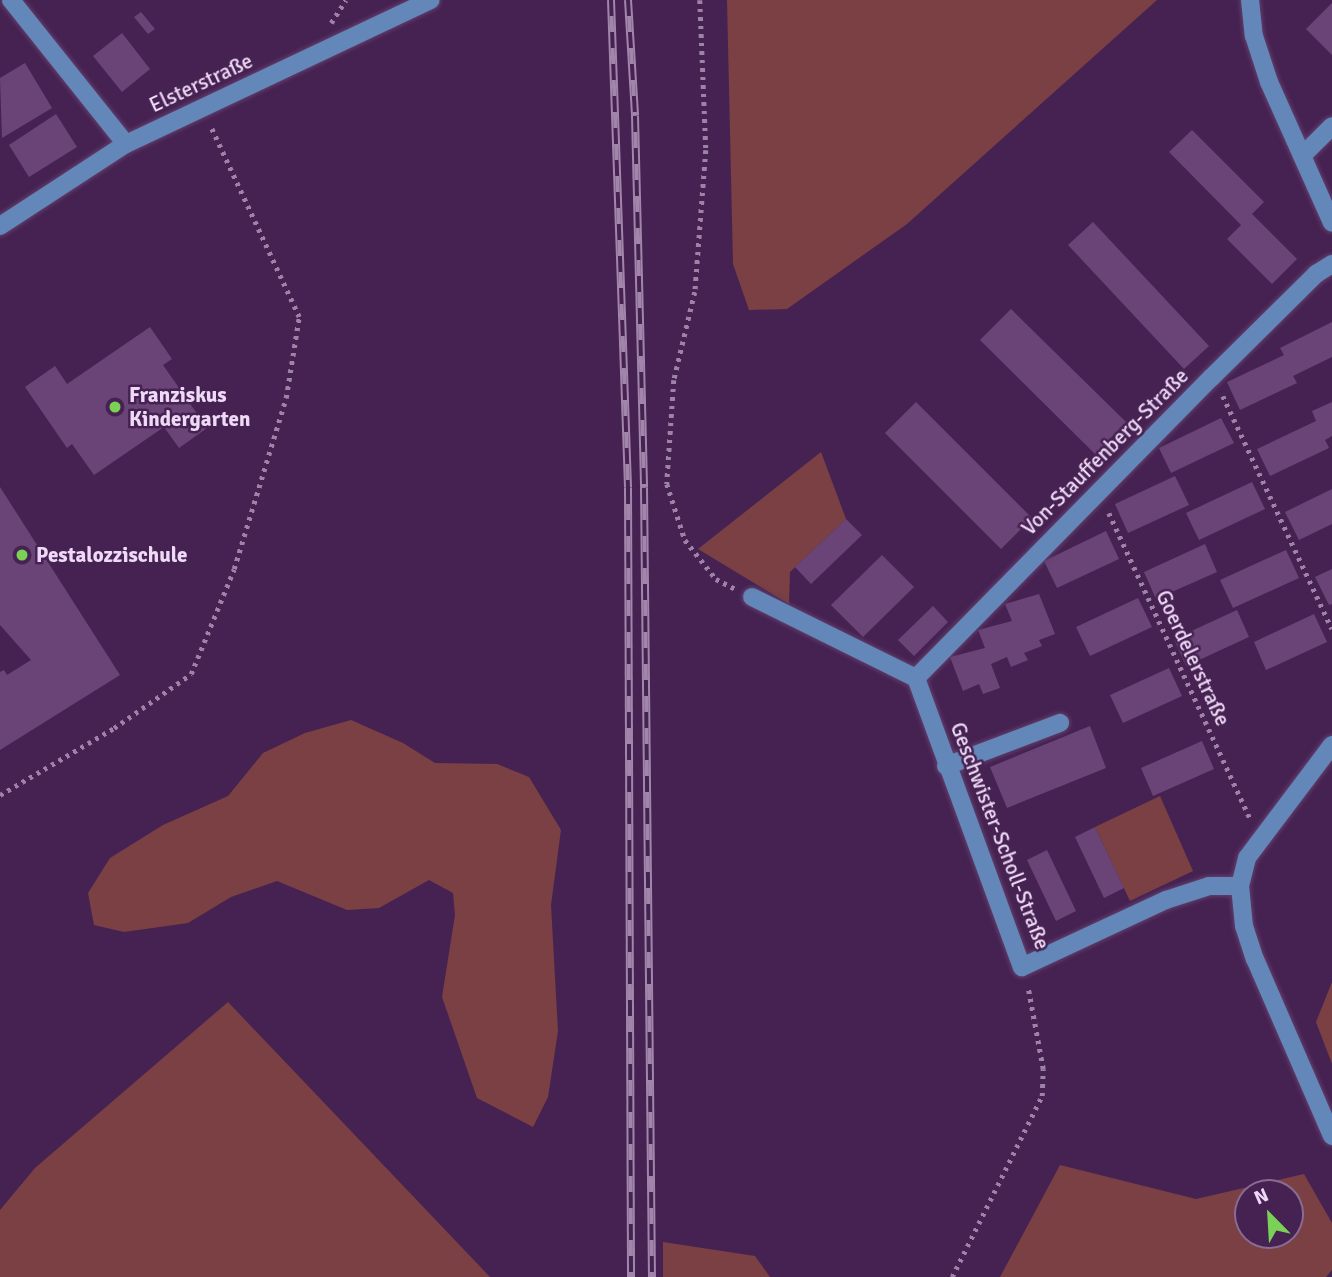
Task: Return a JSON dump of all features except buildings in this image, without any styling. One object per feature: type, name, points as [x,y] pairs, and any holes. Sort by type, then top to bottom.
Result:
[{"type":"street","points":[[11,0],[126,144]]},
{"type":"street","name":"Elsterstraße","points":[[0,226],[126,144],[431,0]]},
{"type":"street","points":[[1250,0],[1254,36],[1269,82],[1332,223]]},
{"type":"street","points":[[1302,156],[1332,126]]},
{"type":"street","name":"Von-Stauffenberg-Straße","points":[[916,678],[1098,490],[1316,274],[1332,264]]},
{"type":"street","points":[[752,597],[916,678]]},
{"type":"street","name":"Geschwister-Scholl-Straße","points":[[916,678],[946,766],[1022,967],[1166,900],[1209,886],[1240,887]]},
{"type":"street","points":[[946,766],[1060,723]]},
{"type":"street","points":[[1332,745],[1247,858],[1240,887],[1244,926],[1255,959],[1332,1136]]},
{"type":"path","points":[[700,0],[706,150],[695,292],[674,380],[667,484],[685,540],[716,579],[752,597]]},
{"type":"path","points":[[0,795],[114,728],[191,674],[234,569],[286,398],[299,317],[202,107]]},
{"type":"path","points":[[1211,378],[1224,398],[1332,629]]},
{"type":"path","name":"Goerdelerstraße","points":[[1098,490],[1260,839]]},
{"type":"path","points":[[952,1277],[1042,1096],[1042,1069],[1022,967]]},
{"type":"shaded area","points":[[727,0],[1157,0],[907,224],[787,309],[749,310],[733,264]]},
{"type":"shaded area","points":[[821,452],[846,519],[790,572],[789,604],[698,549]]},
{"type":"shaded area","points":[[351,720],[403,743],[435,763],[497,764],[529,777],[561,830],[551,905],[558,1031],[548,1097],[533,1127],[477,1098],[442,997],[455,915],[453,893],[429,880],[379,908],[347,910],[277,881],[231,897],[188,923],[124,932],[94,925],[88,893],[110,858],[163,825],[228,796],[263,753],[305,733]]},
{"type":"shaded area","points":[[1160,796],[1193,871],[1130,901],[1095,827]]},
{"type":"shaded area","points":[[1332,982],[1332,1064],[1316,1022]]},
{"type":"shaded area","points":[[228,1002],[490,1277],[0,1277],[0,1210],[35,1168]]},
{"type":"shaded area","points":[[1060,1165],[1196,1199],[1234,1190],[1234,1249],[1304,1249],[1304,1179],[1282,1179],[1304,1174],[1332,1223],[1332,1270],[1326,1277],[1000,1277]]},
{"type":"shaded area","points":[[663,1242],[755,1256],[770,1277],[663,1277]]},
{"type":"railway","points":[[611,0],[628,488],[631,1277]]},
{"type":"railway","points":[[628,0],[635,116],[644,488],[652,1277]]},
{"type":"place","name":"Franziskus Kindergarten","points":[[115,407]]},
{"type":"place","name":"Pestalozzischule","points":[[22,555]]}]
